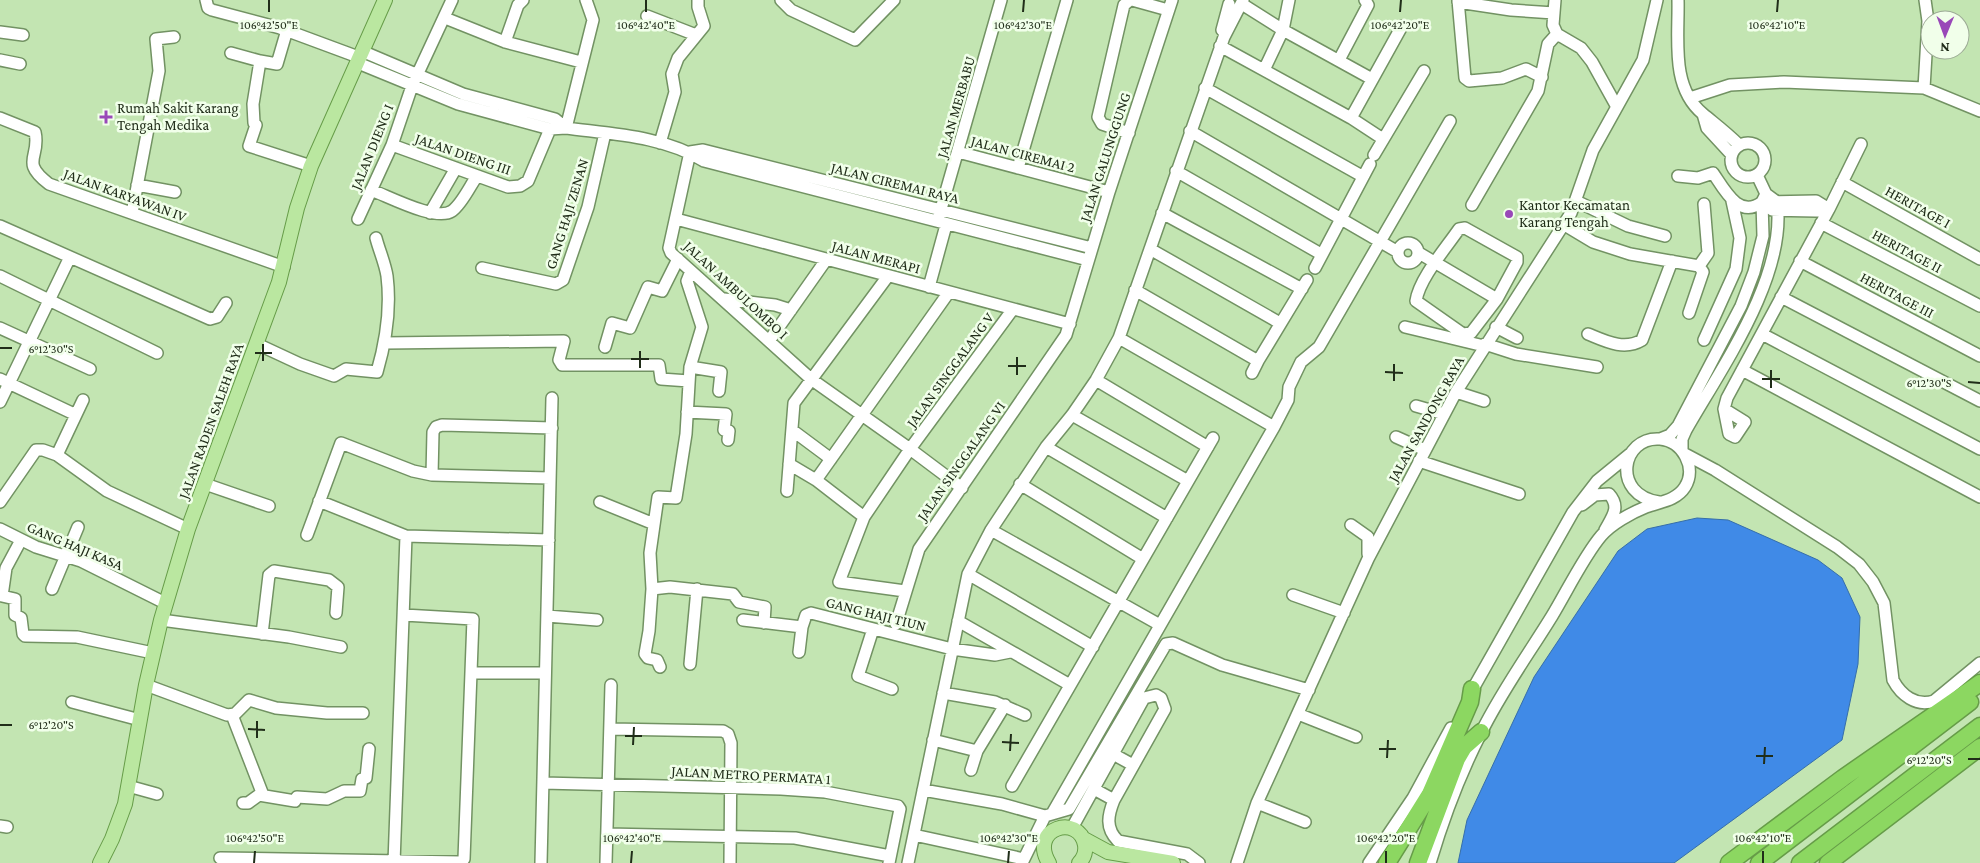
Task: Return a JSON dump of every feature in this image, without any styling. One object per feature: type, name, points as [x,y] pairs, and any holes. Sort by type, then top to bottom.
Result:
[{"type":"highway","points":[[1729,863],[1843,778],[1980,683]]},
{"type":"highway","points":[[1387,863],[1433,788],[1470,702],[1472,689]]},
{"type":"highway","points":[[1759,863],[1980,695]]},
{"type":"highway","points":[[1800,863],[1980,726]]},
{"type":"highway","points":[[1418,863],[1456,759],[1464,747],[1481,732]]},
{"type":"highway","points":[[1828,863],[1980,746]]},
{"type":"main road","name":"JALAN RADEN SALEH RAYA","points":[[100,863],[112,839],[125,804],[153,654],[165,603],[188,529],[284,267],[297,208],[311,166],[361,58],[385,0]]},
{"type":"main road","points":[[1045,860],[1043,844],[1047,836],[1054,830],[1063,827],[1072,828],[1084,839],[1108,852],[1173,863]]},
{"type":"main road","points":[[1079,863],[1086,849],[1084,839]]},
{"type":"street","name":"JALAN DIENG I","points":[[358,219],[392,145],[412,86],[452,0]]},
{"type":"street","points":[[505,42],[518,5],[523,0]]},
{"type":"street","points":[[566,128],[593,18],[586,0]]},
{"type":"street","points":[[660,142],[675,92],[672,74],[678,58],[704,26],[698,7],[698,0]]},
{"type":"street","points":[[781,0],[791,10],[855,40],[894,0]]},
{"type":"street","name":"JALAN MERBABU","points":[[929,287],[942,224],[941,210],[1001,0]]},
{"type":"street","points":[[1018,168],[1066,0]]},
{"type":"street","points":[[1129,133],[1102,124],[1098,117],[1124,5],[1131,0],[1170,5]]},
{"type":"street","points":[[1264,70],[1283,30],[1289,0]]},
{"type":"street","points":[[1339,60],[1368,5],[1365,0]]},
{"type":"street","points":[[1555,0],[1553,26],[1557,34],[1581,48],[1592,62],[1617,107]]},
{"type":"street","name":"JALAN SANDONG RAYA","points":[[1237,863],[1257,803],[1368,559],[1456,392],[1484,345],[1564,224],[1576,201],[1593,150],[1643,60],[1657,0]]},
{"type":"street","points":[[1678,0],[1679,77],[1690,98],[1703,114],[1707,128],[1735,149]]},
{"type":"street","points":[[1924,88],[1928,21],[1926,0]]},
{"type":"street","points":[[1542,77],[1526,69],[1502,78],[1469,81],[1465,78],[1458,1],[1511,10],[1554,13]]},
{"type":"street","points":[[908,863],[968,574],[991,530],[1020,484],[1096,380],[1119,338],[1222,41],[1222,32],[1236,3],[1372,79]]},
{"type":"street","points":[[207,4],[287,30],[361,58]]},
{"type":"street","name":"JALAN GALUNGGUNG","points":[[1070,324],[1109,192],[1170,5]]},
{"type":"street","points":[[647,16],[696,35]]},
{"type":"street","points":[[445,18],[505,42],[582,62]]},
{"type":"street","points":[[1351,118],[1402,26]]},
{"type":"street","points":[[231,53],[277,64],[287,30]]},
{"type":"street","points":[[0,32],[23,35]]},
{"type":"street","points":[[1472,205],[1538,91],[1548,44],[1557,34]]},
{"type":"street","points":[[132,214],[159,71],[156,40],[174,37]]},
{"type":"street","points":[[1222,41],[1264,70],[1351,118],[1383,139]]},
{"type":"street","name":"JALAN CIREMAI RAYA","points":[[361,58],[418,75],[477,104],[555,119],[566,128]]},
{"type":"street","name":"JALAN CIREMAI RAYA","points":[[361,58],[412,86],[477,104],[550,129],[566,128],[660,142],[690,152],[703,150],[852,194],[942,224],[1088,260]]},
{"type":"street","points":[[0,60],[20,64]]},
{"type":"street","points":[[260,61],[253,104],[254,123],[256,125],[249,146],[311,166]]},
{"type":"street","points":[[1314,268],[1362,176],[1424,71]]},
{"type":"street","points":[[1690,98],[1730,85],[1766,83],[1924,88],[1980,111]]},
{"type":"street","points":[[1205,88],[1362,176]]},
{"type":"street","name":"JALAN KARYAWAN IV","points":[[0,118],[35,132],[33,167],[36,174],[49,184],[284,267]]},
{"type":"street","points":[[914,835],[1023,861],[1274,427],[1288,400],[1289,387],[1301,362],[1319,347],[1450,122]]},
{"type":"street","name":"JALAN DIENG III","points":[[392,145],[508,187],[520,186],[528,181],[550,129]]},
{"type":"street","points":[[1190,131],[1398,252],[1402,261],[1413,262],[1418,253],[1497,299]]},
{"type":"street","name":"GANG HAJI ZENAN","points":[[482,268],[556,284],[563,280],[588,207],[605,133]]},
{"type":"street","points":[[1754,143],[1761,147],[1765,154],[1766,162],[1757,175],[1749,177],[1740,176],[1734,170],[1730,162],[1735,149],[1754,143]]},
{"type":"street","points":[[1724,409],[1727,398],[1861,144]]},
{"type":"street","name":"JALAN AMBULOMBO I","points":[[690,152],[669,248],[691,271],[811,379],[962,488]]},
{"type":"street","name":"JALAN CIREMAI 2","points":[[958,152],[1109,192]]},
{"type":"street","points":[[430,213],[456,168]]},
{"type":"street","points":[[1176,171],[1321,254]]},
{"type":"street","points":[[1678,176],[1698,178],[1713,173],[1732,201],[1740,238],[1736,269],[1704,340]]},
{"type":"street","points":[[1688,479],[1689,466],[1683,452],[1684,434],[1701,392],[1741,306],[1754,272],[1762,236],[1762,203],[1757,175]]},
{"type":"street","points":[[371,190],[430,213],[453,210],[477,176]]},
{"type":"street","name":"HERITAGE I","points":[[1842,182],[1980,259]]},
{"type":"street","points":[[137,185],[175,192]]},
{"type":"street","name":"JALAN CIREMAI RAYA","points":[[852,194],[941,210],[1092,248]]},
{"type":"street","points":[[1576,201],[1628,226],[1665,236]]},
{"type":"street","points":[[1732,201],[1744,206],[1762,203],[1777,206],[1828,209]]},
{"type":"street","points":[[1762,203],[1777,206]]},
{"type":"street","points":[[1699,266],[1708,252],[1704,204]]},
{"type":"street","points":[[1369,863],[1413,798],[1472,689],[1573,512],[1597,481],[1644,442],[1670,435],[1701,392],[1753,311],[1769,275],[1778,236],[1777,206]]},
{"type":"street","points":[[1162,213],[1304,285],[1252,373]]},
{"type":"street","name":"JALAN MERAPI","points":[[676,219],[1070,324]]},
{"type":"street","name":"HERITAGE II","points":[[1821,223],[1980,306]]},
{"type":"street","points":[[1564,224],[1593,242],[1630,254],[1699,266],[1703,272],[1689,313]]},
{"type":"street","points":[[0,226],[210,319],[217,317],[226,303]]},
{"type":"street","points":[[1465,228],[1517,257],[1517,262],[1497,299],[1471,333],[1463,334],[1416,301],[1417,294],[1436,263],[1459,229],[1465,228]]},
{"type":"street","points":[[1014,242],[1017,230]]},
{"type":"street","points":[[257,344],[300,364],[334,376],[346,369],[377,372],[385,343],[388,314],[386,275],[376,238]]},
{"type":"street","points":[[1150,249],[1280,323]]},
{"type":"street","points":[[0,402],[4,381],[29,342],[70,257]]},
{"type":"street","points":[[605,347],[612,322],[630,328],[648,287],[662,291],[678,258]]},
{"type":"street","points":[[769,341],[826,260]]},
{"type":"street","points":[[1588,334],[1611,343],[1625,345],[1635,344],[1642,340],[1672,261]]},
{"type":"street","name":"HERITAGE III","points":[[1800,261],[1980,356]]},
{"type":"street","points":[[660,667],[656,660],[648,658],[645,654],[650,631],[652,589],[650,553],[658,497],[676,498],[687,412],[690,367],[702,327],[687,280],[691,271]]},
{"type":"street","points":[[0,276],[157,354]]},
{"type":"street","points":[[787,491],[794,403],[888,276]]},
{"type":"street","points":[[1135,290],[1258,361]]},
{"type":"street","points":[[816,480],[949,292]]},
{"type":"street","points":[[1781,297],[1980,401]]},
{"type":"street","points":[[724,299],[775,305],[791,310]]},
{"type":"street","name":"JALAN SINGGALANG V","points":[[905,591],[839,582],[864,517],[910,449],[1013,309]]},
{"type":"street","name":"JALAN SINGGALANG VI","points":[[896,624],[919,549],[1066,335],[1070,324]]},
{"type":"street","points":[[1405,327],[1516,354],[1598,367]]},
{"type":"street","points":[[1496,327],[1517,338]]},
{"type":"street","points":[[0,328],[90,369]]},
{"type":"street","points":[[1762,334],[1980,449]]},
{"type":"street","points":[[1119,338],[1274,427]]},
{"type":"street","points":[[385,343],[564,340],[559,360],[562,365],[659,364],[661,379],[689,380]]},
{"type":"street","points":[[690,367],[721,372],[720,391]]},
{"type":"street","points":[[1742,370],[1980,497]]},
{"type":"street","points":[[1012,786],[1210,443],[1096,380]]},
{"type":"street","points":[[4,381],[72,413]]},
{"type":"street","points":[[1456,392],[1484,402]]},
{"type":"street","points":[[541,863],[552,398]]},
{"type":"street","points":[[57,455],[83,400]]},
{"type":"street","points":[[1416,406],[1444,414]]},
{"type":"street","points":[[687,412],[726,414],[724,430],[729,431],[728,440]]},
{"type":"street","points":[[1072,415],[1188,481]]},
{"type":"street","points":[[432,474],[433,432],[436,427],[442,425],[552,428]]},
{"type":"street","points":[[792,430],[831,459]]},
{"type":"street","points":[[1396,437],[1425,450]]},
{"type":"street","points":[[1660,439],[1668,441],[1715,470],[1859,564],[1873,582],[1884,603],[1889,629],[1891,671],[1897,687],[1903,693],[1919,702],[1934,701],[1980,663]]},
{"type":"street","points":[[307,535],[342,443],[413,471],[432,474],[550,478]]},
{"type":"street","points":[[1046,447],[1167,518]]},
{"type":"street","points":[[1,500],[36,450],[43,450],[57,455],[107,491],[188,529]]},
{"type":"street","points":[[1632,452],[1627,463],[1626,474],[1630,486],[1637,495],[1647,500],[1659,502]]},
{"type":"street","points":[[1419,461],[1519,494]]},
{"type":"street","points":[[789,464],[816,480],[864,517]]},
{"type":"street","points":[[1602,535],[1634,513],[1677,496],[1688,479],[1698,472],[1715,470]]},
{"type":"street","points":[[205,484],[269,506]]},
{"type":"street","points":[[1020,484],[1143,559]]},
{"type":"street","points":[[1430,863],[1461,778],[1481,732],[1602,535],[1616,508],[1614,500],[1609,494],[1595,495],[1573,512]]},
{"type":"street","points":[[319,501],[406,536],[549,540]]},
{"type":"street","points":[[600,502],[654,524]]},
{"type":"street","points":[[1351,525],[1368,537],[1368,559]]},
{"type":"street","points":[[52,590],[78,527]]},
{"type":"street","name":"GANG HAJI KASA","points":[[0,530],[21,540],[81,561],[165,603]]},
{"type":"street","points":[[991,530],[1160,625]]},
{"type":"street","points":[[394,862],[406,536]]},
{"type":"street","points":[[21,540],[6,568],[2,596],[15,599],[15,615],[21,618],[23,634],[28,636],[77,638],[153,654]]},
{"type":"street","points":[[262,634],[269,575],[274,571],[329,580],[338,587],[336,613]]},
{"type":"street","points":[[968,574],[1092,647]]},
{"type":"street","points":[[652,589],[670,587],[734,594],[739,602],[765,608],[764,623]]},
{"type":"street","points":[[690,664],[697,589]]},
{"type":"street","points":[[1293,596],[1344,613]]},
{"type":"street","name":"GANG HAJI TIUN","points":[[802,627],[806,615],[811,613],[952,648],[994,655],[1010,652]]},
{"type":"street","points":[[220,858],[394,862],[460,862],[464,859],[473,619],[404,615]]},
{"type":"street","points":[[547,616],[597,620]]},
{"type":"street","points":[[161,620],[341,647]]},
{"type":"street","points":[[743,620],[802,627],[799,652]]},
{"type":"street","points":[[958,621],[1070,685]]},
{"type":"street","points":[[873,629],[858,676],[892,689]]},
{"type":"street","points":[[924,790],[1049,814],[1069,809],[1168,643],[1178,644],[1222,665],[1309,690]]},
{"type":"street","points":[[472,673],[545,673]]},
{"type":"street","points":[[146,685],[232,716],[263,795]]},
{"type":"street","points":[[606,863],[611,685]]},
{"type":"street","points":[[943,693],[1005,705],[1025,715]]},
{"type":"street","points":[[1072,828],[1144,698],[1156,695],[1161,698],[1165,709],[1114,800],[1109,811],[1108,824],[1111,834],[1118,841],[1187,854],[1199,863]]},
{"type":"street","points":[[232,716],[250,700],[276,708],[327,713],[363,713]]},
{"type":"street","points":[[72,702],[140,720]]},
{"type":"street","points":[[971,770],[977,751],[1005,705]]},
{"type":"street","points":[[1298,714],[1356,737]]},
{"type":"street","points":[[610,729],[723,732],[728,734],[731,743],[732,787],[730,863]]},
{"type":"street","points":[[933,740],[977,751]]},
{"type":"street","points":[[243,803],[248,803],[255,797],[263,795],[295,801],[297,797],[327,799],[344,791],[360,791],[362,779],[366,778],[368,771],[369,749]]},
{"type":"street","points":[[1113,754],[1134,765]]},
{"type":"street","name":"JALAN METRO PERMATA 1","points":[[543,783],[732,787],[825,792],[898,806],[900,809],[890,859]]},
{"type":"street","points":[[128,786],[157,794]]},
{"type":"street","points":[[1094,789],[1114,800]]},
{"type":"street","points":[[1257,803],[1305,822]]},
{"type":"street","points":[[607,834],[795,838],[890,859]]},
{"type":"water","points":[[1697,518],[1728,520],[1818,560],[1842,578],[1860,617],[1858,664],[1842,740],[1674,863],[1458,863],[1467,820],[1534,677],[1618,551],[1647,529]]},
{"type":"place","name":"Rumah Sakit Karang Tengah Medika","points":[[106,117]]},
{"type":"place","name":"Kantor Kecamatan Karang Tengah","points":[[1509,214]]}]
